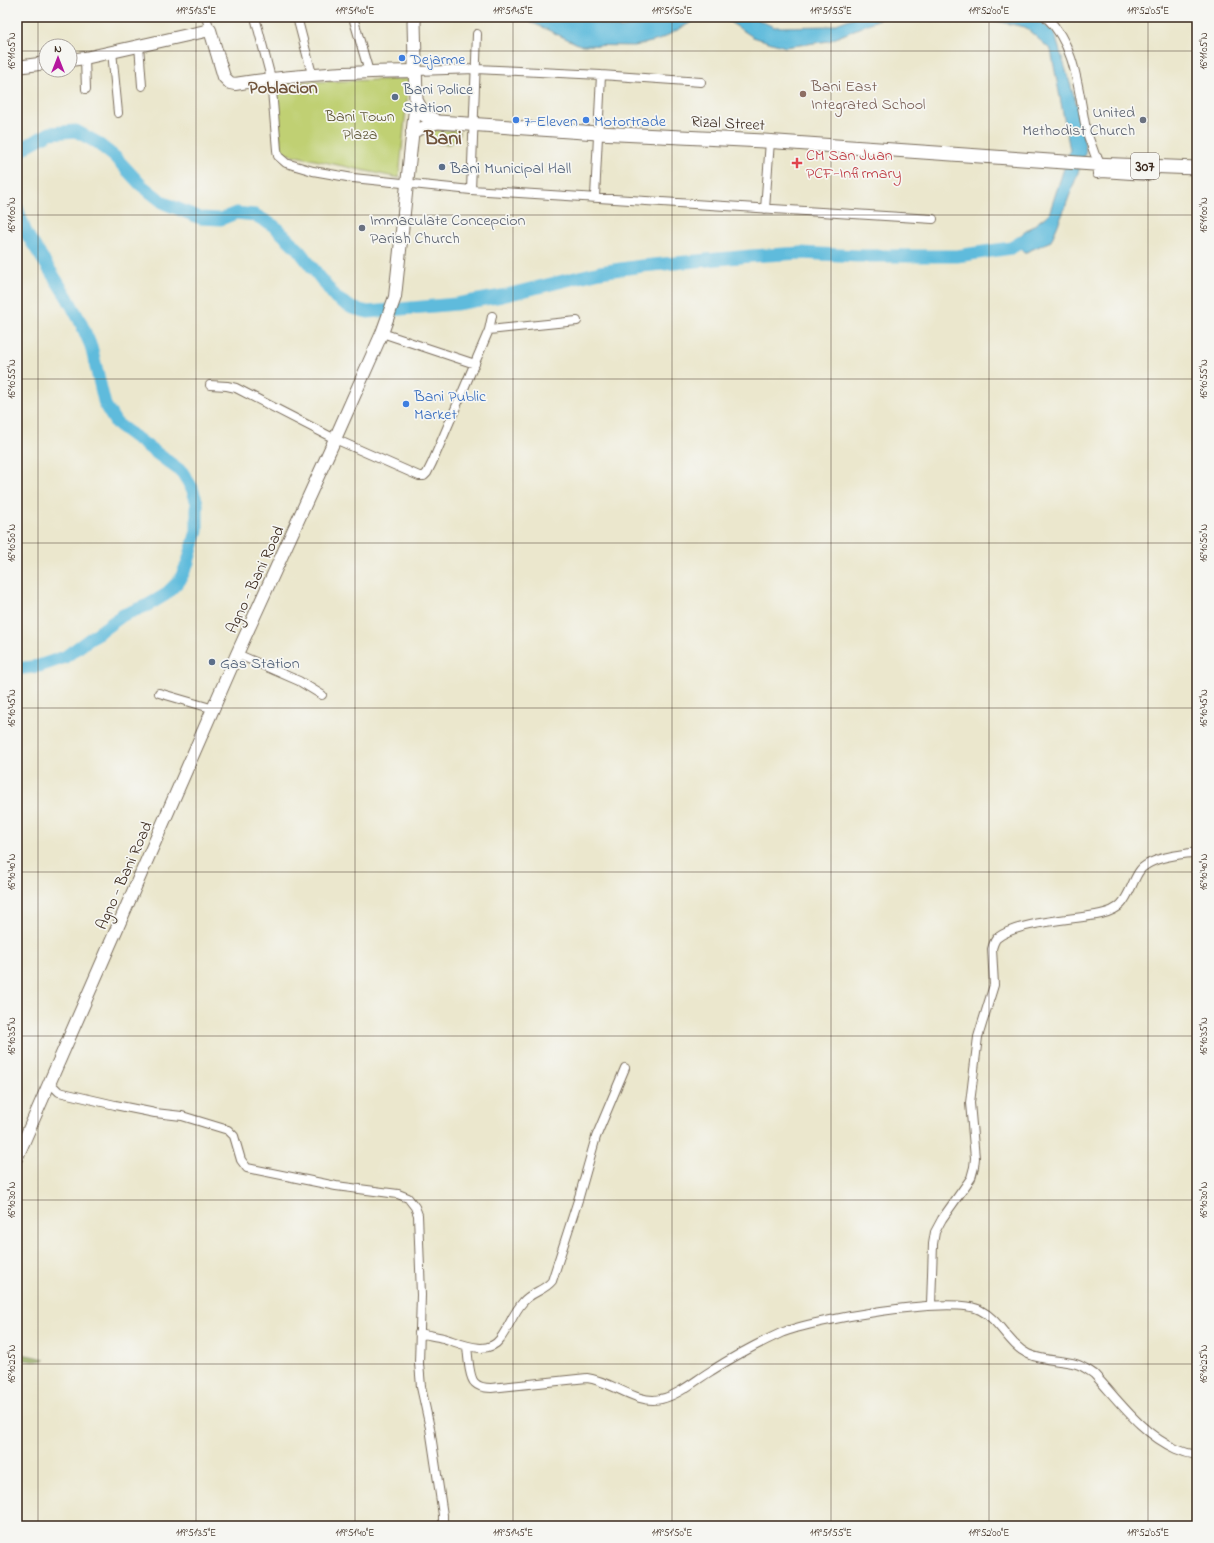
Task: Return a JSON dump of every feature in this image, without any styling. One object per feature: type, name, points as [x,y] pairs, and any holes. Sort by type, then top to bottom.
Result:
[{"type":"main road","points":[[413,19],[416,100],[424,115],[438,122]]},
{"type":"main road","points":[[78,59],[210,30],[224,78],[230,83],[235,84],[271,78],[312,74],[416,72]]},
{"type":"main road","points":[[17,68],[38,64]]},
{"type":"main road","name":"Agno - Bani Road","points":[[17,1157],[237,654],[336,439],[395,298],[416,100]]},
{"type":"main road","points":[[412,132],[438,122]]},
{"type":"main road","name":"Rizal Street","points":[[438,122],[598,133],[770,141],[1049,161],[1096,168]]},
{"type":"main road","name":"307","points":[[1096,168],[1197,168]]},
{"type":"street","points":[[206,17],[210,30]]},
{"type":"street","points":[[255,17],[271,78],[278,156],[286,163],[313,171],[353,178],[471,190],[933,219]]},
{"type":"street","points":[[297,17],[312,74]]},
{"type":"street","points":[[353,17],[369,72]]},
{"type":"street","points":[[1046,17],[1056,26],[1070,55],[1077,82],[1086,130],[1095,155],[1098,158],[1096,168]]},
{"type":"street","points":[[471,190],[472,124],[477,34]]},
{"type":"street","points":[[139,45],[142,86]]},
{"type":"street","points":[[112,52],[118,113]]},
{"type":"street","points":[[85,58],[86,89]]},
{"type":"street","points":[[416,72],[476,69],[601,75],[701,82]]},
{"type":"street","points":[[595,197],[601,75]]},
{"type":"street","points":[[765,209],[770,141]]},
{"type":"street","points":[[210,385],[236,388],[336,439],[419,476],[424,476],[432,463],[475,364],[489,330],[492,316]]},
{"type":"street","points":[[489,330],[577,321]]},
{"type":"street","points":[[382,331],[475,364]]},
{"type":"street","points":[[237,654],[299,681],[322,694]]},
{"type":"street","points":[[159,693],[214,709]]},
{"type":"street","points":[[931,1305],[933,1244],[935,1232],[942,1219],[971,1178],[974,1167],[975,1158],[970,1103],[978,1037],[994,985],[993,944],[997,938],[1016,928],[1102,914],[1117,909],[1124,903],[1140,870],[1147,864],[1161,859],[1197,852]]},
{"type":"street","points":[[419,1333],[467,1346],[483,1348],[493,1346],[500,1340],[521,1304],[528,1296],[547,1287],[552,1281],[580,1197],[596,1137],[625,1068]]},
{"type":"street","points":[[50,1083],[59,1092],[155,1113],[182,1116],[228,1130],[234,1136],[241,1160],[247,1168],[336,1186],[398,1194],[408,1198],[412,1202],[418,1216],[421,1295],[419,1333],[421,1387],[430,1428],[443,1515],[443,1526]]},
{"type":"street","points":[[467,1346],[472,1378],[475,1383],[482,1387],[490,1388],[587,1378],[598,1379],[636,1396],[649,1400],[662,1399],[677,1392],[725,1362],[782,1333],[820,1322],[888,1310],[931,1305],[974,1307],[981,1310],[1028,1354],[1075,1364],[1085,1368],[1094,1374],[1145,1429],[1162,1442],[1178,1450],[1197,1455]]},
{"type":"green space","name":"Bani Town Plaza","points":[[409,79],[399,178],[282,153],[274,83]]},
{"type":"green space","points":[[429,130],[459,131],[459,135],[451,144],[438,144],[429,136]]},
{"type":"green space","points":[[17,1353],[45,1359],[35,1361],[24,1360],[17,1358]]},
{"type":"water","points":[[520,17],[575,17],[619,28],[667,20],[671,17],[701,17],[659,40],[635,46],[580,45]]},
{"type":"water","points":[[722,17],[752,17],[774,27],[831,26],[855,17],[884,17],[829,41],[785,47],[753,37]]},
{"type":"water","points":[[976,17],[1034,17],[1054,32],[1078,109],[1086,151],[1063,213],[1051,241],[1024,253],[1014,240],[1049,214],[1070,150],[1051,50],[1025,27]]},
{"type":"waterway","points":[[17,155],[28,145],[50,133],[76,131],[96,142],[115,157],[141,185],[164,203],[200,218],[221,219],[236,213],[255,215],[274,226],[297,248],[336,298],[352,308],[368,312],[456,304],[502,296],[600,272],[642,266],[801,253],[858,256],[957,256],[1011,248],[1033,235]]},
{"type":"waterway","points":[[17,208],[26,233],[67,297],[80,321],[91,346],[105,405],[116,423],[182,472],[192,488],[197,503],[197,531],[188,562],[180,580],[165,595],[148,605],[123,615],[65,657],[39,666],[17,669]]},
{"type":"place","name":"Dejarme","points":[[402,58]]},
{"type":"place","name":"Bani East Integrated School","points":[[803,94]]},
{"type":"place","name":"Bani Police Station","points":[[395,97]]},
{"type":"place","name":"7-Eleven","points":[[516,120]]},
{"type":"place","name":"Motortrade","points":[[586,120]]},
{"type":"place","name":"United Methodist Church","points":[[1143,120]]},
{"type":"place","name":"CM San Juan PCF-Infirmary","points":[[797,163]]},
{"type":"place","name":"Bani Municipal Hall","points":[[442,167]]},
{"type":"place","name":"Immaculate Concepcion Parish Church","points":[[362,228]]},
{"type":"place","name":"Bani Public Market","points":[[406,404]]},
{"type":"place","name":"Gas Station","points":[[212,662]]},
{"type":"district","name":"Poblacion","points":[[283,87]]},
{"type":"district","name":"Bani","points":[[443,137]]}]
